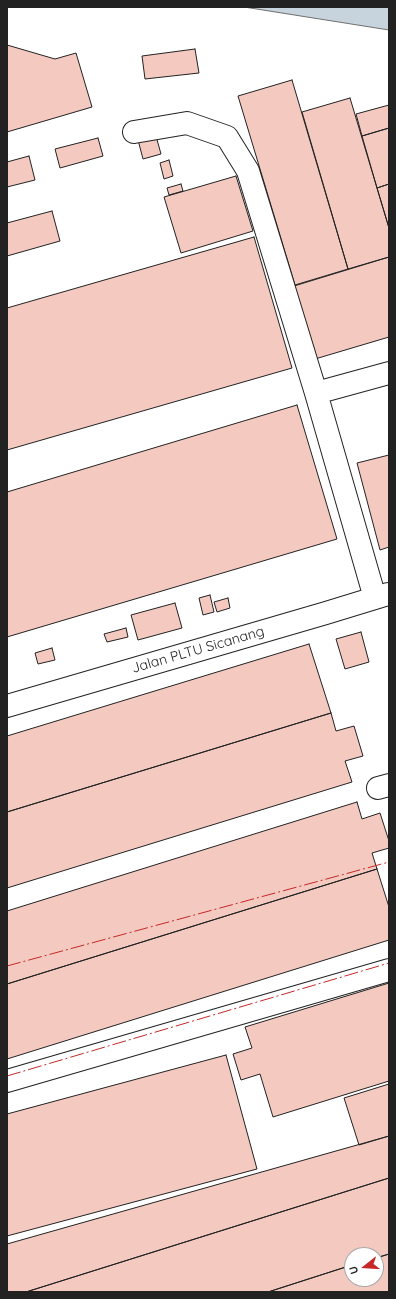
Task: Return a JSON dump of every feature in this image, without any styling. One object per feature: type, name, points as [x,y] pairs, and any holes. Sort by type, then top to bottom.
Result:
[{"type":"lane","points":[[134,132],[187,123],[227,137],[248,170],[316,393],[382,596]]},
{"type":"lane","points":[[316,393],[389,373]]},
{"type":"lane","name":"Jalan PLTU Sicanang","points":[[7,706],[326,614],[382,596]]},
{"type":"lane","points":[[7,1081],[389,970]]},
{"type":"shaded area","points":[[244,7],[389,7],[389,30]]},
{"type":"building","points":[[7,45],[55,59],[76,53],[92,107],[7,132]]},
{"type":"building","points":[[195,49],[199,73],[145,79],[142,56]]},
{"type":"building","points":[[292,80],[348,269],[295,285],[238,96]]},
{"type":"building","points":[[350,98],[389,228],[389,257],[348,269],[302,112]]},
{"type":"building","points":[[389,105],[389,128],[362,136],[356,114]]},
{"type":"building","points":[[389,128],[389,184],[377,188],[362,136]]},
{"type":"building","points":[[156,136],[161,154],[143,159],[138,140]]},
{"type":"building","points":[[98,138],[103,156],[60,168],[55,149]]},
{"type":"building","points":[[29,156],[35,180],[7,187],[7,162]]},
{"type":"building","points":[[169,160],[173,176],[164,179],[160,163]]},
{"type":"building","points":[[236,176],[253,231],[181,253],[164,197]]},
{"type":"building","points":[[181,184],[183,191],[169,195],[167,188]]},
{"type":"building","points":[[389,184],[389,228],[377,188]]},
{"type":"building","points":[[52,211],[60,241],[7,256],[7,223]]},
{"type":"building","points":[[254,237],[292,368],[7,450],[7,308]]},
{"type":"building","points":[[389,257],[389,337],[315,359],[294,286]]},
{"type":"building","points":[[297,405],[337,539],[7,637],[7,492]]},
{"type":"building","points":[[389,455],[389,547],[380,550],[357,463]]},
{"type":"building","points":[[210,595],[214,612],[203,615],[199,598]]},
{"type":"building","points":[[228,598],[230,608],[217,612],[214,602]]},
{"type":"building","points":[[175,603],[182,628],[138,640],[131,615]]},
{"type":"building","points":[[126,628],[128,637],[107,642],[104,634]]},
{"type":"building","points":[[361,632],[369,662],[345,669],[336,639]]},
{"type":"building","points":[[309,644],[331,713],[7,812],[7,736]]},
{"type":"building","points":[[52,648],[55,660],[38,664],[35,653]]},
{"type":"building","points":[[331,713],[336,731],[354,726],[363,756],[345,761],[352,782],[7,888],[7,812]]},
{"type":"building","points":[[357,802],[362,819],[380,813],[389,841],[389,848],[372,853],[377,869],[7,984],[7,911]]},
{"type":"building","points":[[377,869],[389,907],[389,940],[7,1059],[7,984]]},
{"type":"building","points":[[389,983],[389,1081],[273,1117],[260,1074],[241,1080],[233,1054],[252,1048],[245,1027]]},
{"type":"building","points":[[226,1055],[257,1169],[7,1236],[7,1114]]},
{"type":"building","points":[[389,1084],[389,1136],[359,1145],[344,1098]]},
{"type":"building","points":[[389,1136],[389,1178],[26,1292],[7,1292],[7,1244]]},
{"type":"building","points":[[389,1178],[389,1254],[384,1256],[384,1247],[344,1247],[344,1268],[268,1292],[26,1292]]},
{"type":"building","points":[[389,1254],[389,1292],[268,1292],[344,1268],[344,1287],[384,1287],[384,1256]]},
{"type":"power","points":[[7,966],[389,862]]},
{"type":"power","points":[[7,1076],[389,963]]}]
